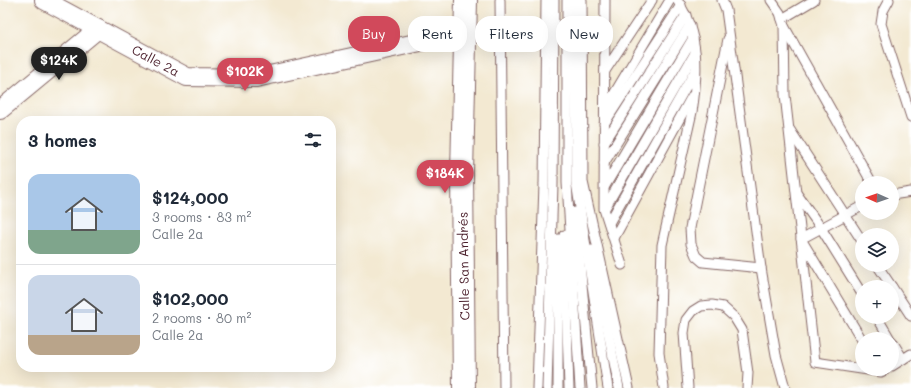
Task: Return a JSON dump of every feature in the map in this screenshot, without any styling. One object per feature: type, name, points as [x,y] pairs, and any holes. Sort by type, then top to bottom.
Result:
[{"type":"street","name":"Calle 2a","points":[[44,0],[187,77],[256,78],[408,45]]},
{"type":"street","name":"Calle San Andrés","points":[[466,0],[466,16]]},
{"type":"street","points":[[0,110],[98,29]]},
{"type":"street","name":"Calle San Andrés","points":[[464,388],[462,173],[465,52]]},
{"type":"lane","points":[[500,0],[504,388]]},
{"type":"lane","points":[[537,388],[544,184],[546,0]]},
{"type":"lane","points":[[543,388],[549,184],[550,0]]},
{"type":"lane","points":[[547,388],[553,184],[554,0]]},
{"type":"lane","points":[[558,0],[558,388]]},
{"type":"lane","points":[[562,0],[563,183],[569,388]]},
{"type":"lane","points":[[567,0],[567,183],[580,388]]},
{"type":"lane","points":[[571,0],[572,183],[592,388]]},
{"type":"lane","points":[[575,0],[576,182],[608,388]]},
{"type":"lane","points":[[579,0],[579,182],[620,388]]},
{"type":"lane","points":[[582,0],[583,182],[630,388]]},
{"type":"lane","points":[[605,0],[604,209],[622,265]]},
{"type":"lane","points":[[605,71],[652,0]]},
{"type":"lane","points":[[605,111],[670,0]]},
{"type":"lane","points":[[722,0],[726,10],[761,268],[776,356],[785,388]]},
{"type":"lane","points":[[771,0],[780,13],[783,23],[868,176]]},
{"type":"lane","points":[[783,23],[814,0]]},
{"type":"lane","points":[[889,0],[883,11],[881,24],[911,117]]},
{"type":"lane","points":[[604,124],[679,2]]},
{"type":"lane","points":[[664,388],[659,353],[662,245],[696,90],[696,52],[690,25],[679,2]]},
{"type":"lane","points":[[604,143],[686,15]]},
{"type":"lane","points":[[783,23],[785,95],[815,362],[855,367]]},
{"type":"lane","points":[[604,163],[690,25]]},
{"type":"lane","points":[[729,32],[690,228],[691,244],[696,256],[703,262],[761,268]]},
{"type":"lane","points":[[604,187],[693,38]]},
{"type":"lane","points":[[604,209],[696,52]]},
{"type":"lane","points":[[609,223],[696,69]]},
{"type":"lane","points":[[614,238],[696,90]]},
{"type":"lane","points":[[789,129],[855,231]]},
{"type":"lane","points":[[796,192],[821,228],[855,283]]},
{"type":"lane","points":[[899,194],[911,192]]},
{"type":"lane","points":[[801,239],[855,210]]},
{"type":"lane","points":[[801,239],[857,332]]},
{"type":"lane","points":[[899,298],[911,316]]},
{"type":"lane","points":[[688,388],[684,333],[686,320],[693,311],[702,306],[712,305],[723,307],[734,318],[742,330],[748,373],[747,388]]},
{"type":"lane","points":[[899,348],[907,356]]}]
